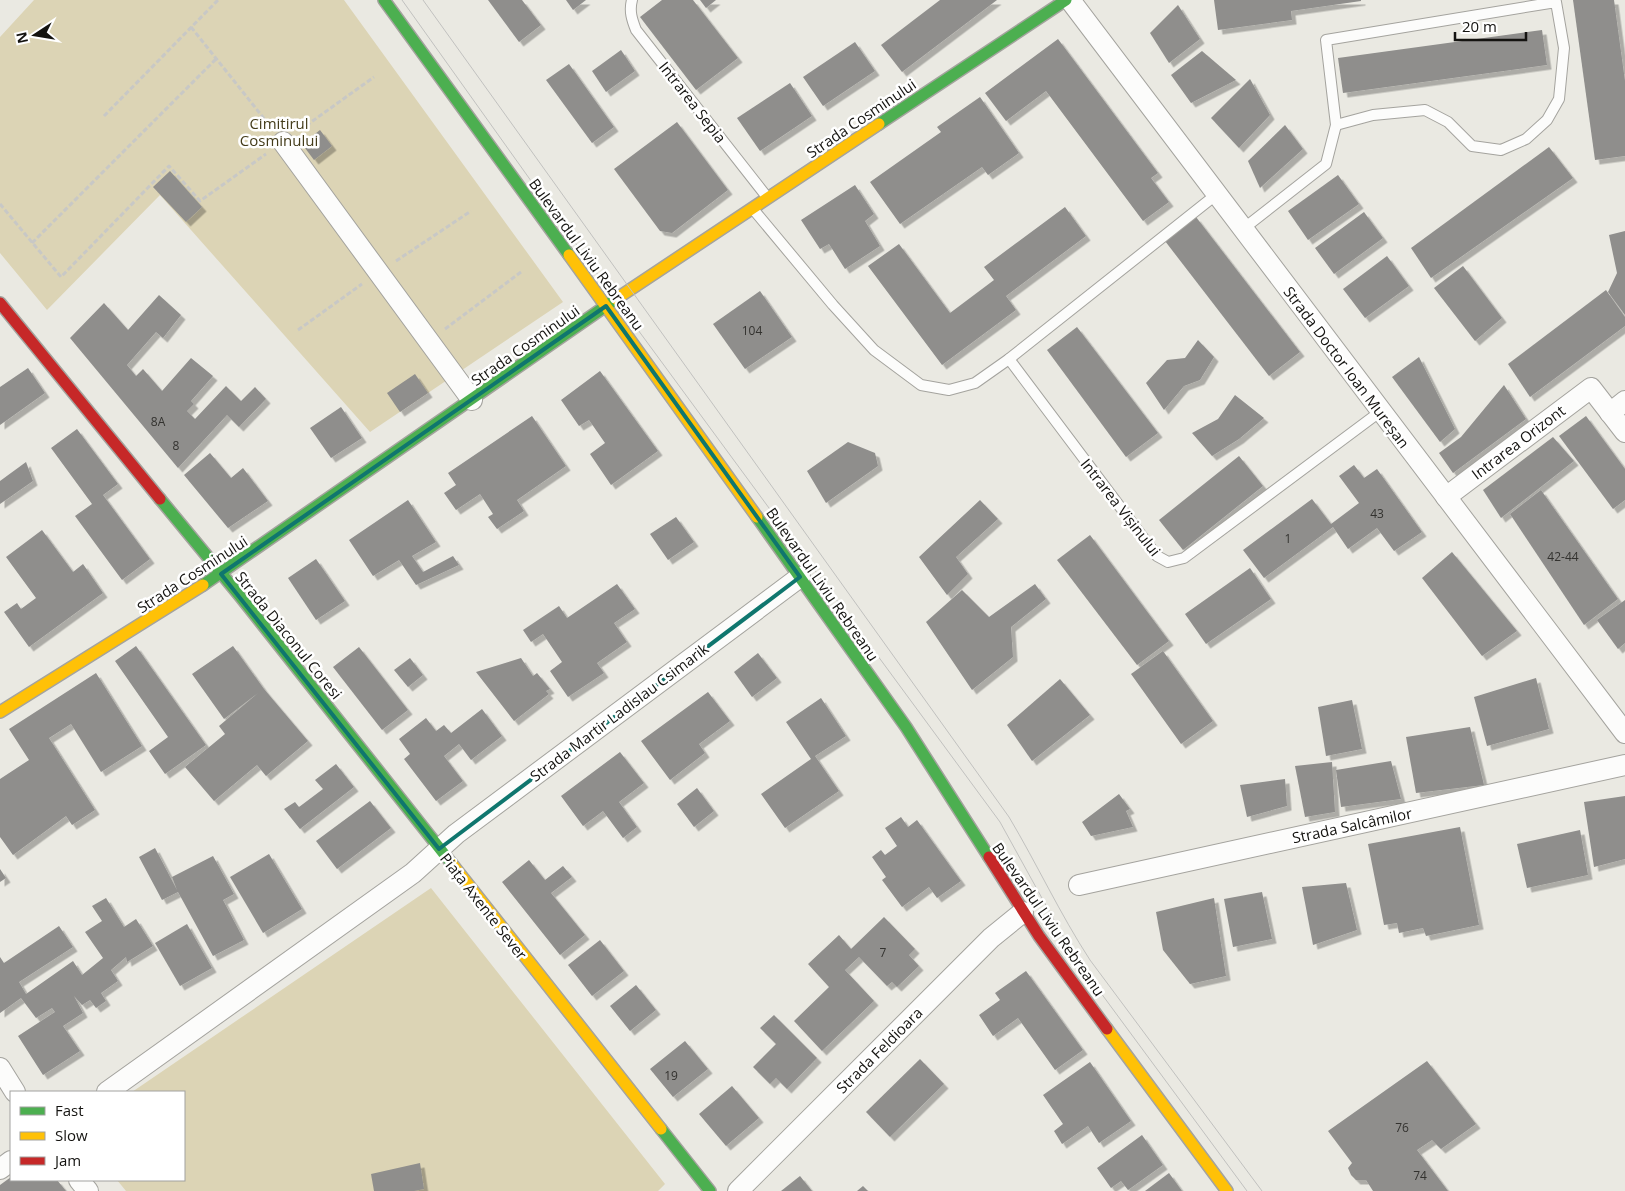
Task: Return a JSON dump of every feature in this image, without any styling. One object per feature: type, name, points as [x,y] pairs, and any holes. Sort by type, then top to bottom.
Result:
[{"type":"street","name":"Bulevardul Liviu Rebreanu","points":[[384,0],[800,577],[906,727],[1039,936],[1227,1191]]},
{"type":"street","name":"Strada Cosminului","points":[[0,712],[221,574],[606,306],[1066,0]]},
{"type":"street","name":"Strada Doctor Ioan Mureșan","points":[[1070,0],[1625,733]]},
{"type":"street","points":[[283,142],[472,400]]},
{"type":"street","name":"Strada Diaconul Coresi","points":[[0,303],[221,574],[439,849]]},
{"type":"street","name":"Intrarea Orizont","points":[[1446,497],[1590,388],[1618,407]]},
{"type":"street","points":[[1618,407],[1625,432]]},
{"type":"street","name":"Strada Martir Ladislau Csimarik","points":[[439,849],[456,834],[800,577]]},
{"type":"street","name":"Strada Salcâmilor","points":[[1079,885],[1625,765]]},
{"type":"street","name":"Piața Axente Sever","points":[[108,1091],[413,873],[439,849],[710,1191]]},
{"type":"street","name":"Strada Feldioara","points":[[738,1191],[991,938],[1023,912]]},
{"type":"street","points":[[0,1068],[14,1091]]},
{"type":"street","points":[[80,1181],[88,1191]]},
{"type":"lane","name":"Intrarea Sepia","points":[[632,0],[631,17],[636,30],[768,198]]},
{"type":"lane","points":[[1243,229],[1326,164],[1336,125],[1326,40],[1556,2],[1564,48],[1559,99],[1547,120],[1526,139],[1501,150],[1472,146],[1448,122],[1425,110],[1373,115],[1336,125]]},
{"type":"lane","points":[[753,208],[833,305],[874,350],[921,385],[949,390],[976,383],[1009,359],[1216,194]]},
{"type":"lane","name":"Intrarea Vișinului","points":[[1009,359],[1157,556],[1168,562],[1184,558],[1381,411]]},
{"type":"path","points":[[104,116],[218,0]]},
{"type":"path","points":[[191,27],[283,142]]},
{"type":"path","points":[[32,243],[216,58]]},
{"type":"path","points":[[0,204],[61,276],[169,166],[200,201],[374,77]]},
{"type":"path","points":[[429,341],[521,272]]},
{"type":"highlighted area","points":[[606,306],[800,577],[439,849],[221,574]]},
{"type":"green space","name":"Cimitirul Cosminului","points":[[34,0],[344,0],[563,302],[370,432],[160,195],[47,310],[0,253],[0,37]]},
{"type":"green space","points":[[431,888],[665,1184],[658,1191],[126,1191],[118,1181],[185,1181],[185,1091],[133,1091]]},
{"type":"building","points":[[488,0],[522,0],[541,25],[519,42]]},
{"type":"building","points":[[566,0],[586,0],[573,10]]},
{"type":"building","points":[[662,0],[693,0],[738,58],[696,90],[640,17]]},
{"type":"building","points":[[700,0],[716,0],[706,8]]},
{"type":"building","points":[[940,0],[997,0],[902,72],[881,45]]},
{"type":"building","points":[[1214,0],[1361,1],[1291,11],[1292,20],[1218,30]]},
{"type":"building","points":[[1573,0],[1614,0],[1625,81],[1625,156],[1595,160]]},
{"type":"building","points":[[1178,5],[1200,39],[1169,63],[1150,33]]},
{"type":"building","points":[[1542,30],[1547,65],[1343,93],[1338,58]]},
{"type":"building","points":[[1058,39],[1158,173],[1151,178],[1169,202],[1143,221],[1046,91],[1006,121],[985,93]]},
{"type":"building","points":[[855,42],[875,71],[823,106],[803,77]]},
{"type":"building","points":[[621,50],[635,71],[606,92],[592,71]]},
{"type":"building","points":[[1202,51],[1236,80],[1191,103],[1171,75]]},
{"type":"building","points":[[569,64],[614,127],[592,143],[546,80]]},
{"type":"building","points":[[1250,79],[1270,115],[1239,148],[1211,118]]},
{"type":"building","points":[[790,83],[812,116],[760,151],[737,118]]},
{"type":"building","points":[[980,97],[1019,153],[988,175],[982,167],[900,224],[870,182],[941,132],[937,127]]},
{"type":"building","points":[[677,122],[728,190],[672,233],[660,231],[614,169]]},
{"type":"building","points":[[1285,125],[1303,149],[1260,188],[1248,161]]},
{"type":"building","points":[[320,130],[332,146],[314,160],[302,144]]},
{"type":"building","points":[[1549,147],[1573,178],[1431,278],[1411,248]]},
{"type":"building","points":[[170,171],[202,207],[186,222],[153,187]]},
{"type":"building","points":[[1338,175],[1359,204],[1308,240],[1288,211]]},
{"type":"building","points":[[855,185],[874,214],[865,221],[880,246],[845,269],[829,244],[820,249],[801,220]]},
{"type":"building","points":[[1065,207],[1086,236],[1006,296],[1016,310],[942,365],[868,266],[899,244],[950,313],[994,280],[984,267]]},
{"type":"building","points":[[1364,212],[1383,238],[1334,274],[1315,248]]},
{"type":"building","points":[[1196,217],[1300,352],[1269,376],[1165,241]]},
{"type":"building","points":[[1625,231],[1625,315],[1608,292],[1617,273],[1609,235]]},
{"type":"building","points":[[1387,256],[1409,286],[1365,318],[1343,289]]},
{"type":"building","points":[[1463,266],[1502,318],[1475,341],[1434,288]]},
{"type":"building","points":[[1606,290],[1625,317],[1625,326],[1530,397],[1508,364]]},
{"type":"building","points":[[760,291],[792,337],[745,369],[713,324]]},
{"type":"building","points":[[159,295],[181,315],[163,338],[156,332],[127,365],[136,376],[143,369],[162,391],[191,358],[213,376],[191,401],[194,404],[187,411],[195,419],[226,386],[241,401],[255,387],[266,399],[239,427],[227,415],[178,468],[70,338],[104,303],[128,330]]},
{"type":"building","points":[[1077,327],[1158,433],[1126,457],[1047,350]]},
{"type":"building","points":[[1198,340],[1214,357],[1200,380],[1184,386],[1164,410],[1146,383],[1167,360],[1185,358]]},
{"type":"building","points":[[1419,357],[1455,429],[1440,442],[1392,377]]},
{"type":"building","points":[[28,368],[45,393],[0,425],[0,387]]},
{"type":"building","points":[[600,371],[658,451],[611,485],[590,454],[605,443],[589,420],[579,426],[561,400]]},
{"type":"building","points":[[415,374],[428,393],[400,412],[387,393]]},
{"type":"building","points":[[1504,385],[1526,419],[1453,473],[1439,453],[1461,437]]},
{"type":"building","points":[[1235,395],[1264,418],[1239,439],[1212,456],[1192,433],[1218,419]]},
{"type":"building","points":[[341,407],[362,438],[331,458],[310,428]]},
{"type":"building","points":[[532,416],[566,466],[517,500],[524,511],[497,529],[488,517],[493,514],[480,494],[456,510],[444,493],[456,485],[448,473]]},
{"type":"building","points":[[1586,416],[1625,469],[1625,500],[1613,509],[1559,436]]},
{"type":"building","points":[[77,429],[118,484],[103,495],[150,559],[122,580],[75,516],[92,504],[51,448]]},
{"type":"building","points":[[1553,437],[1574,461],[1501,518],[1483,490]]},
{"type":"building","points":[[848,442],[875,453],[878,466],[826,503],[807,471]]},
{"type":"building","points":[[210,453],[231,478],[243,468],[268,501],[228,528],[184,475]]},
{"type":"building","points":[[1239,456],[1263,486],[1183,550],[1159,520]]},
{"type":"building","points":[[26,462],[33,481],[0,504],[0,481]]},
{"type":"building","points":[[1354,465],[1364,478],[1377,469],[1422,532],[1394,551],[1377,528],[1348,549],[1333,527],[1264,578],[1243,550],[1312,499],[1331,524],[1359,503],[1339,476]]},
{"type":"building","points":[[1541,490],[1618,599],[1584,625],[1510,514]]},
{"type":"building","points":[[408,500],[436,542],[412,556],[423,572],[453,556],[459,565],[416,585],[399,560],[373,576],[349,540]]},
{"type":"building","points":[[980,500],[998,519],[956,557],[968,574],[947,595],[919,557]]},
{"type":"building","points":[[676,517],[694,542],[668,560],[650,534]]},
{"type":"building","points":[[42,530],[73,572],[83,564],[103,593],[29,647],[4,612],[17,603],[21,609],[36,598],[6,557]]},
{"type":"building","points":[[1090,535],[1169,641],[1137,665],[1057,560]]},
{"type":"building","points":[[1452,552],[1517,631],[1482,656],[1422,578]]},
{"type":"building","points":[[316,559],[345,601],[316,620],[288,578]]},
{"type":"building","points":[[1250,568],[1271,599],[1206,644],[1185,614]]},
{"type":"building","points":[[617,584],[635,609],[614,623],[627,642],[597,663],[604,673],[568,697],[550,671],[562,662],[543,634],[531,642],[523,630],[559,606],[567,618]]},
{"type":"building","points":[[1035,584],[1046,599],[1011,627],[1013,657],[972,690],[926,622],[962,590],[989,617]]},
{"type":"building","points":[[1625,600],[1625,643],[1618,649],[1597,620]]},
{"type":"building","points":[[136,646],[206,745],[165,774],[149,751],[168,737],[115,661]]},
{"type":"building","points":[[233,646],[264,689],[308,741],[266,776],[257,765],[214,801],[185,767],[225,734],[219,726],[258,693],[224,719],[192,674]]},
{"type":"building","points":[[359,647],[408,710],[382,730],[333,667]]},
{"type":"building","points":[[1163,651],[1213,721],[1181,744],[1131,674]]},
{"type":"building","points":[[758,653],[777,678],[752,697],[734,672]]},
{"type":"building","points":[[410,658],[423,675],[408,687],[394,670]]},
{"type":"building","points":[[521,658],[533,676],[537,673],[550,689],[546,691],[549,694],[514,721],[476,672]]},
{"type":"building","points":[[96,673],[142,746],[101,772],[71,724],[49,738],[95,810],[72,825],[66,816],[13,855],[0,837],[0,779],[29,760],[9,729]]},
{"type":"building","points":[[1536,678],[1549,729],[1487,746],[1474,697]]},
{"type":"building","points":[[1060,679],[1090,715],[1032,761],[1007,725]]},
{"type":"building","points":[[708,692],[730,721],[699,744],[705,753],[670,780],[641,741]]},
{"type":"building","points":[[821,698],[846,736],[815,756],[839,791],[785,828],[761,794],[811,759],[786,722]]},
{"type":"building","points":[[1352,700],[1362,749],[1326,756],[1318,707]]},
{"type":"building","points":[[482,709],[502,736],[471,760],[459,744],[444,756],[463,781],[436,801],[404,759],[410,754],[399,739],[426,718],[436,731],[444,725],[451,733]]},
{"type":"building","points":[[1470,727],[1484,785],[1416,793],[1406,737]]},
{"type":"building","points":[[620,752],[644,783],[619,802],[637,827],[623,838],[603,811],[583,826],[561,796]]},
{"type":"building","points":[[1391,761],[1401,799],[1341,807],[1336,770]]},
{"type":"building","points":[[1332,762],[1335,812],[1305,817],[1295,766]]},
{"type":"building","points":[[336,764],[354,787],[300,829],[284,809],[295,802],[299,807],[323,789],[315,780]]},
{"type":"building","points":[[1285,779],[1287,806],[1247,817],[1240,785]]},
{"type":"building","points":[[697,788],[714,811],[694,827],[677,804]]},
{"type":"building","points":[[1119,794],[1130,809],[1126,811],[1133,827],[1091,836],[1082,822]]},
{"type":"building","points":[[1625,796],[1625,859],[1594,867],[1584,802]]},
{"type":"building","points":[[370,801],[391,828],[337,869],[316,841]]},
{"type":"building","points":[[901,817],[908,827],[917,820],[961,881],[937,898],[929,887],[902,907],[882,880],[886,877],[872,857],[881,850],[885,855],[897,846],[885,828]]},
{"type":"building","points":[[1460,827],[1479,925],[1426,936],[1423,928],[1399,933],[1397,923],[1384,925],[1368,844]]},
{"type":"building","points":[[1580,830],[1588,875],[1527,888],[1517,844]]},
{"type":"building","points":[[155,848],[177,890],[172,877],[213,856],[234,894],[223,900],[244,940],[213,956],[178,892],[162,900],[139,857]]},
{"type":"building","points":[[269,854],[302,909],[263,933],[230,877]]},
{"type":"building","points":[[529,860],[545,880],[563,866],[572,877],[551,893],[585,935],[560,955],[502,882]]},
{"type":"building","points":[[0,869],[6,878],[0,882]]},
{"type":"building","points":[[1346,883],[1357,930],[1313,945],[1302,887]]},
{"type":"building","points":[[1262,892],[1272,939],[1233,947],[1224,899]]},
{"type":"building","points":[[106,898],[124,927],[136,919],[153,946],[127,962],[126,957],[111,970],[118,981],[101,993],[106,1001],[96,1008],[90,1000],[82,1005],[74,996],[83,1013],[63,1026],[80,1051],[43,1075],[18,1036],[55,1012],[52,1008],[36,1018],[21,998],[0,1013],[0,957],[4,963],[59,926],[73,947],[19,982],[26,994],[73,961],[82,975],[103,958],[85,932],[102,921],[92,906]]},
{"type":"building","points":[[1214,898],[1226,976],[1190,984],[1163,950],[1156,912]]},
{"type":"building","points":[[884,917],[915,949],[909,955],[919,966],[897,987],[892,982],[887,986],[859,957],[845,970],[874,1001],[822,1051],[794,1021],[829,987],[808,964],[839,935],[851,949]]},
{"type":"building","points":[[187,924],[212,968],[180,986],[155,943]]},
{"type":"building","points":[[600,940],[624,971],[592,996],[568,965]]},
{"type":"building","points":[[1026,971],[1083,1050],[1055,1070],[1018,1018],[993,1036],[979,1015],[1000,1000],[995,993]]},
{"type":"building","points":[[636,985],[656,1010],[630,1031],[610,1006]]},
{"type":"building","points":[[774,1015],[817,1058],[787,1089],[776,1078],[770,1084],[753,1067],[776,1044],[760,1028]]},
{"type":"building","points":[[685,1041],[708,1069],[673,1097],[650,1069]]},
{"type":"building","points":[[920,1059],[944,1084],[890,1137],[866,1112]]},
{"type":"building","points":[[1427,1061],[1476,1124],[1441,1149],[1432,1140],[1417,1150],[1448,1191],[1373,1191],[1366,1180],[1356,1180],[1351,1175],[1348,1168],[1352,1163],[1328,1131]]},
{"type":"building","points":[[1090,1062],[1131,1121],[1099,1143],[1088,1126],[1062,1144],[1054,1131],[1063,1124],[1043,1095]]},
{"type":"building","points":[[732,1086],[759,1118],[726,1146],[699,1114]]},
{"type":"building","points":[[1142,1135],[1163,1165],[1128,1190],[1121,1181],[1111,1188],[1097,1168]]},
{"type":"building","points":[[420,1163],[424,1189],[414,1191],[374,1191],[371,1174]]},
{"type":"building","points":[[1169,1173],[1182,1191],[1145,1191]]},
{"type":"building","points":[[800,1176],[812,1191],[781,1191]]},
{"type":"building","points":[[10,1178],[10,1181],[58,1181],[66,1191],[0,1191],[0,1185]]},
{"type":"building","points":[[863,1186],[868,1191],[857,1191]]},
{"type":"tram line","points":[[402,0],[616,300],[1000,822],[1081,966],[1247,1191]]},
{"type":"tram line","points":[[423,0],[1009,817],[1090,960],[1262,1191]]},
{"type":"traffic: fast","points":[[384,0],[569,255]]},
{"type":"traffic: fast","points":[[879,124],[1066,0]]},
{"type":"traffic: fast","points":[[203,585],[616,299]]},
{"type":"traffic: fast","points":[[160,499],[240,596],[452,864]]},
{"type":"traffic: fast","points":[[757,517],[906,727],[989,857]]},
{"type":"traffic: fast","points":[[661,1129],[710,1191]]},
{"type":"traffic: slow","points":[[616,299],[879,124]]},
{"type":"traffic: slow","points":[[569,255],[757,517]]},
{"type":"traffic: slow","points":[[0,712],[203,585]]},
{"type":"traffic: slow","points":[[452,864],[661,1129]]},
{"type":"traffic: slow","points":[[1107,1029],[1227,1191]]},
{"type":"traffic: jam","points":[[0,303],[160,499]]},
{"type":"traffic: jam","points":[[989,857],[1039,936],[1107,1029]]}]
